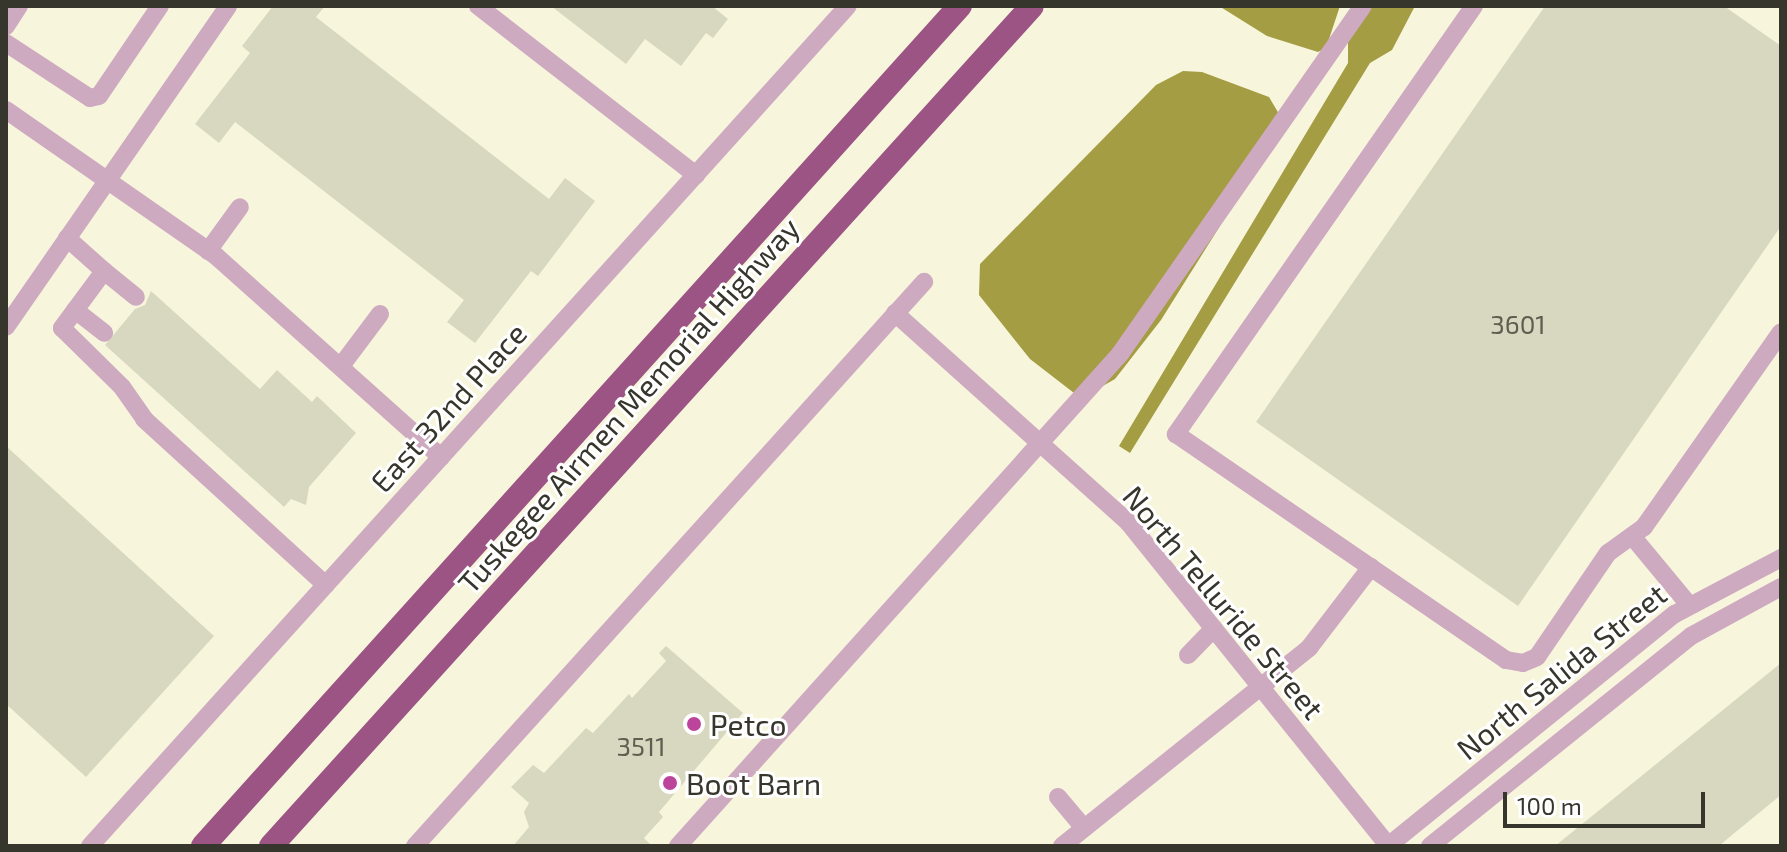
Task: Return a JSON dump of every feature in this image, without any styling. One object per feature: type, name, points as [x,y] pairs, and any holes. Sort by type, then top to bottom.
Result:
[{"type":"highway","name":"Tuskegee Airmen Memorial Highway","points":[[203,846],[958,6]]},
{"type":"highway","name":"Tuskegee Airmen Memorial Highway","points":[[271,846],[1032,6]]},
{"type":"highway","points":[[868,188],[1052,6]]},
{"type":"street","points":[[6,26],[19,6]]},
{"type":"street","points":[[6,43],[90,98],[99,96],[160,6]]},
{"type":"street","points":[[6,327],[228,6]]},
{"type":"street","points":[[478,6],[696,175]]},
{"type":"street","name":"East 32nd Place","points":[[90,846],[848,6]]},
{"type":"street","points":[[678,846],[1041,444],[1152,313],[1363,6]]},
{"type":"street","points":[[1474,6],[1176,434],[1506,660],[1523,663],[1537,657],[1608,553],[1644,527],[1781,332]]},
{"type":"street","points":[[6,110],[208,251],[441,457]]},
{"type":"street","points":[[208,251],[240,207]]},
{"type":"street","points":[[67,238],[136,297]]},
{"type":"street","points":[[104,271],[62,328],[122,387],[144,419],[326,585]]},
{"type":"street","points":[[415,846],[924,282]]},
{"type":"street","points":[[75,310],[104,333]]},
{"type":"street","name":"North Telluride Street","points":[[895,313],[1128,522],[1388,846]]},
{"type":"street","points":[[341,366],[380,314]]},
{"type":"street","points":[[1632,536],[1689,605]]},
{"type":"street","name":"North Salida Street","points":[[1388,846],[1689,605],[1781,558]]},
{"type":"street","points":[[1062,846],[1309,648],[1371,567]]},
{"type":"street","name":"North Salida Street","points":[[1430,846],[1691,636],[1781,587]]},
{"type":"street","points":[[1188,655],[1214,628]]},
{"type":"street","points":[[1058,797],[1084,828]]},
{"type":"shaded area","points":[[1219,6],[1340,6],[1326,48],[1318,52],[1267,36]]},
{"type":"shaded area","points":[[1359,6],[1415,6],[1392,50],[1370,63],[1130,453],[1119,446],[1348,63],[1348,38]]},
{"type":"shaded area","points":[[1183,71],[1202,72],[1269,97],[1282,119],[1277,135],[1161,320],[1115,379],[1087,395],[1074,393],[1030,359],[979,295],[980,264],[1156,85]]},
{"type":"building","points":[[273,6],[325,6],[316,17],[549,199],[565,178],[595,201],[538,276],[531,271],[475,343],[447,322],[464,300],[235,122],[219,143],[195,124],[250,53],[242,46]]},
{"type":"building","points":[[551,6],[712,6],[728,19],[713,38],[706,33],[681,66],[645,39],[626,64]]},
{"type":"building","points":[[1545,6],[1724,6],[1781,46],[1781,226],[1518,606],[1256,422]]},
{"type":"building","points":[[151,291],[260,389],[277,370],[312,402],[317,396],[356,433],[309,487],[306,505],[291,499],[284,507],[105,345],[135,309],[145,305]]},
{"type":"building","points":[[6,446],[214,636],[86,777],[6,704]]},
{"type":"building","points":[[666,646],[743,713],[659,812],[663,817],[644,838],[652,846],[513,846],[529,827],[524,812],[529,803],[511,787],[533,765],[544,773],[586,728],[593,733],[629,694],[632,698],[666,661],[659,653]]},
{"type":"building","points":[[1781,663],[1781,795],[1719,846],[1555,846]]},
{"type":"place","name":"Petco","points":[[694,724]]},
{"type":"place","name":"Boot Barn","points":[[670,783]]}]
